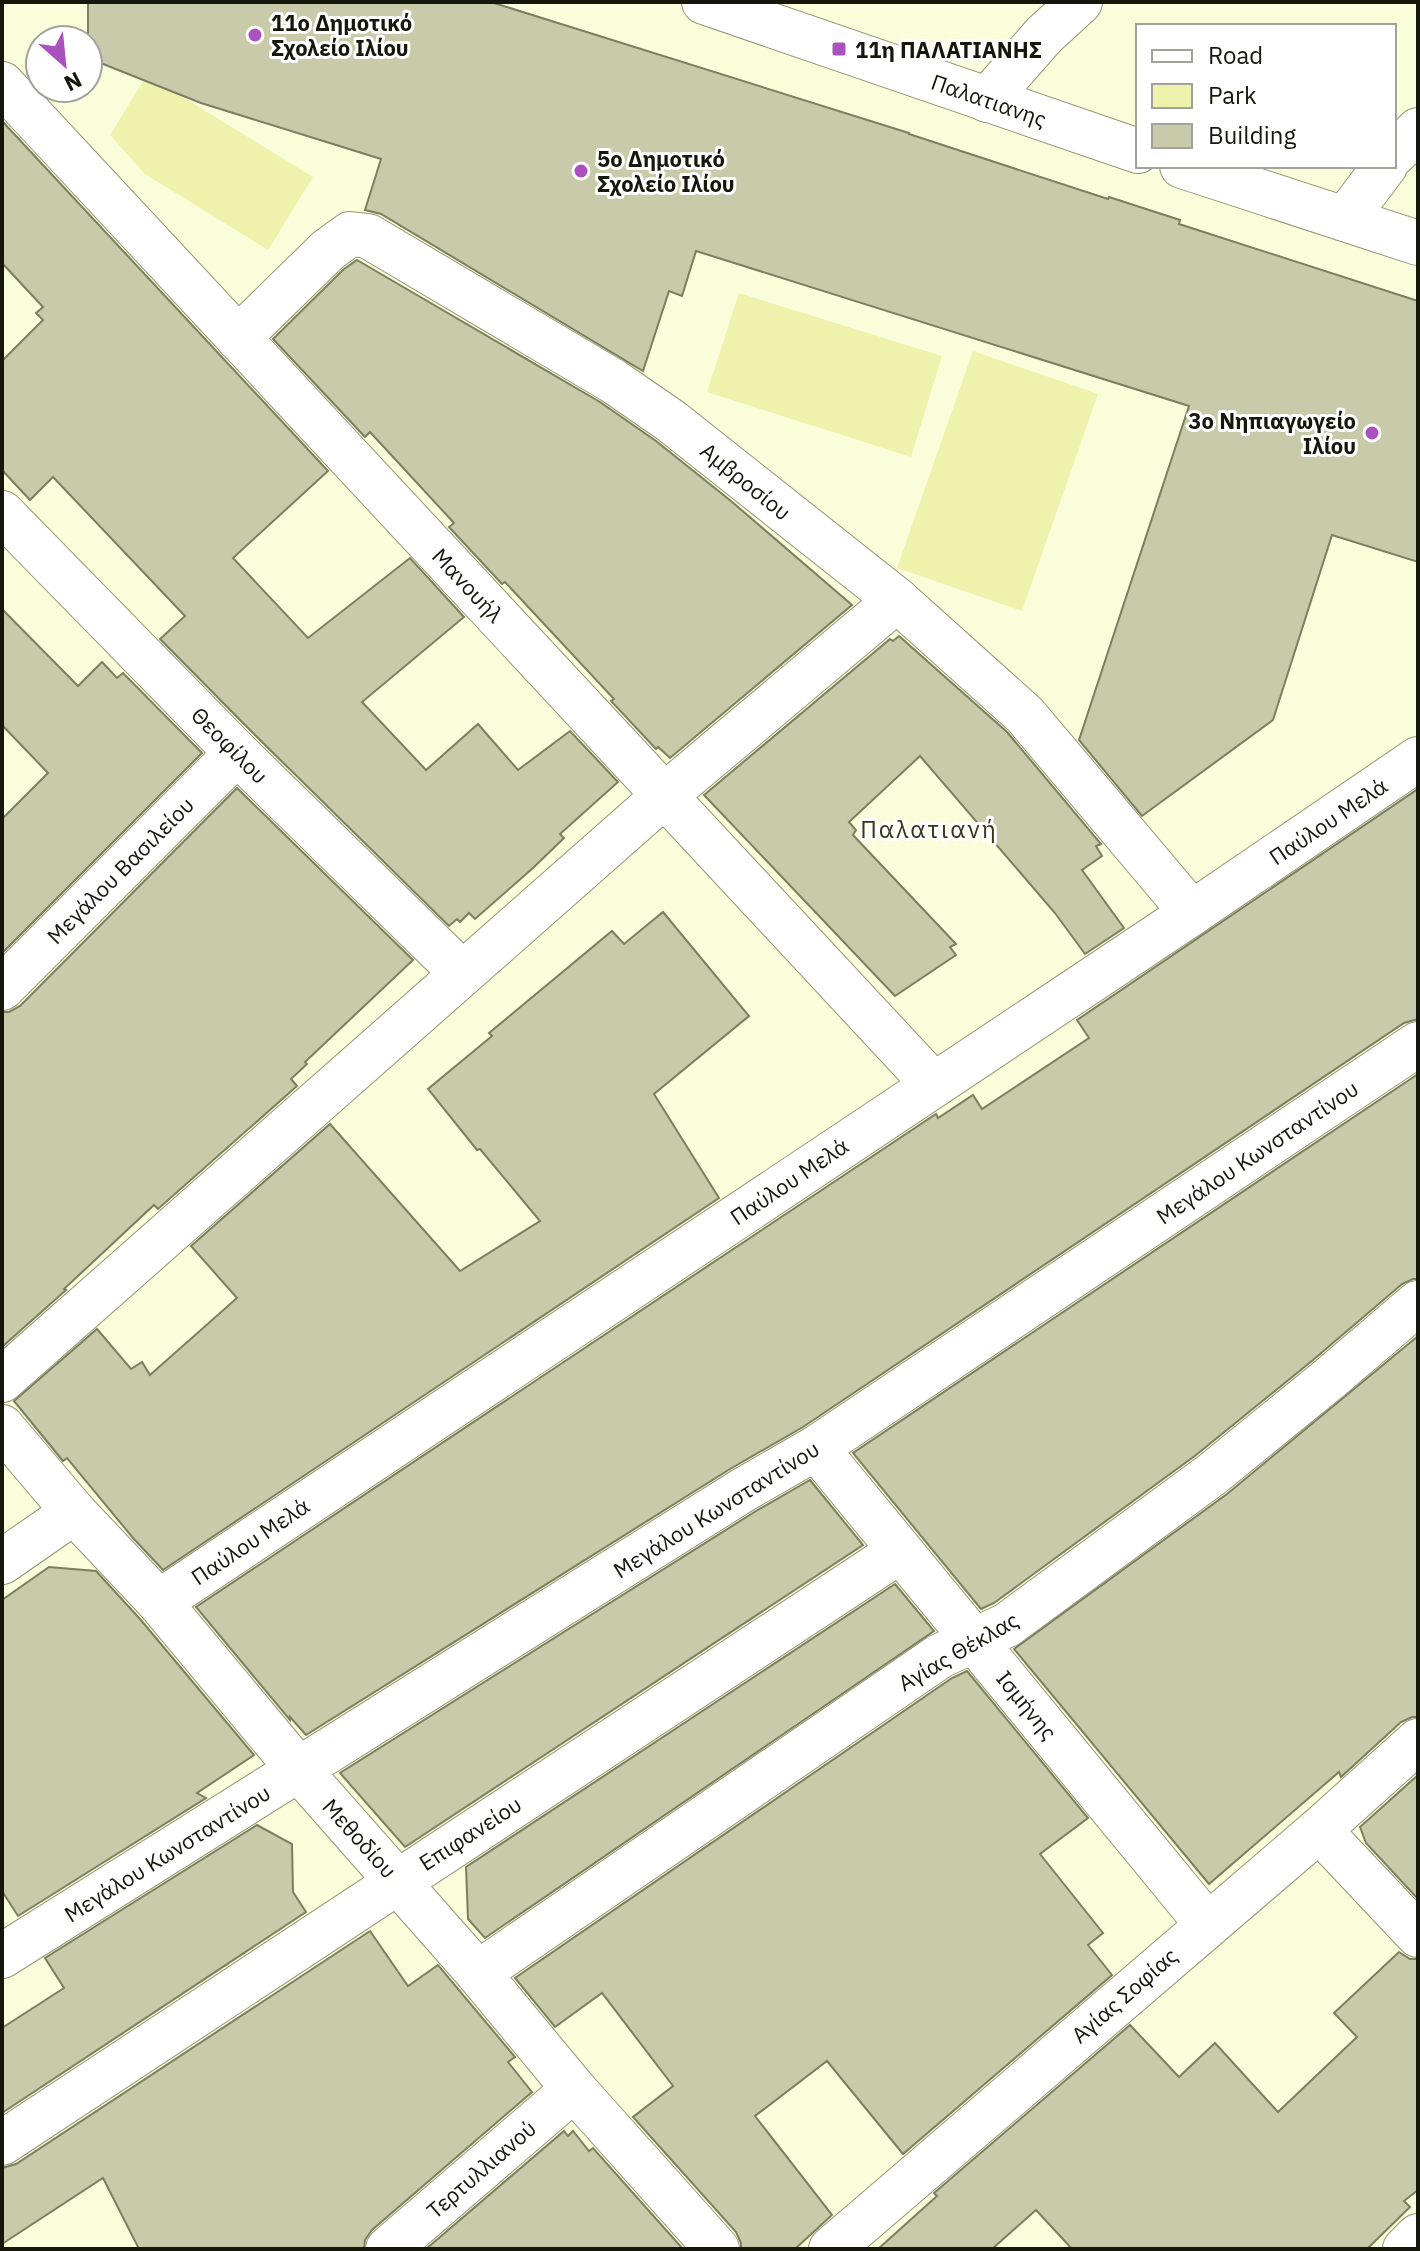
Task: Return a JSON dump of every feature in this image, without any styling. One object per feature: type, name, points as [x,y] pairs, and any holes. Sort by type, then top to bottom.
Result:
[{"type":"street","name":"Παλατιανης","points":[[704,2],[1136,150]]},
{"type":"street","points":[[987,100],[1044,35],[1080,2]]},
{"type":"street","name":"Μανουήλ","points":[[2,84],[934,1085]]},
{"type":"street","points":[[1396,152],[1418,130]]},
{"type":"street","points":[[1188,168],[1418,243]]},
{"type":"street","points":[[1345,219],[1383,168]]},
{"type":"street","name":"Αμβροσίου","points":[[238,338],[328,250],[350,234],[368,236],[613,381],[671,421],[897,600],[1025,715],[1192,913]]},
{"type":"street","name":"Θεοφίλου","points":[[2,513],[237,753],[462,973]]},
{"type":"street","points":[[2,1380],[664,796],[897,600]]},
{"type":"street","name":"Μεγάλου Βασιλείου","points":[[2,988],[237,753]]},
{"type":"street","name":"Παύλου Μελά","points":[[159,1602],[1418,759]]},
{"type":"street","name":"Μεγάλου Κωνσταντίνου","points":[[2,1956],[743,1490],[816,1448],[1418,1044]]},
{"type":"street","name":"Αγίας Θέκλας","points":[[478,1973],[940,1656],[1007,1625],[1211,1475],[1418,1303]]},
{"type":"street","name":"Μεθοδίου","points":[[2,1427],[74,1512],[159,1602],[299,1770],[398,1880],[574,2089],[717,2249]]},
{"type":"street","name":"Ισμήνης","points":[[816,1448],[1207,1924]]},
{"type":"street","points":[[2,1562],[74,1512]]},
{"type":"street","name":"Επιφανείου","points":[[2,2143],[900,1551]]},
{"type":"street","name":"Αγίας Σοφίας","points":[[831,2249],[1319,1830],[1418,1741]]},
{"type":"street","points":[[1319,1830],[1418,1935]]},
{"type":"street","name":"Τερτυλλιανού","points":[[388,2249],[574,2089]]},
{"type":"street","points":[[1405,2249],[1418,2236]]},
{"type":"green space","points":[[147,75],[313,177],[268,250],[145,174],[110,135]]},
{"type":"green space","points":[[739,293],[942,356],[911,457],[707,392]]},
{"type":"green space","points":[[973,351],[1098,394],[1022,611],[897,568]]},
{"type":"building","points":[[88,2],[491,2],[1109,197],[1180,220],[1179,224],[1418,301],[1418,562],[1332,535],[1273,720],[1142,816],[1079,740],[1189,406],[696,251],[682,296],[669,291],[643,371],[381,214],[365,210],[381,159],[201,103],[104,64],[104,24],[88,24]]},
{"type":"building","points":[[2,121],[328,471],[233,558],[308,638],[410,558],[464,617],[362,702],[426,770],[478,724],[518,770],[570,731],[618,782],[560,834],[564,838],[533,868],[475,919],[469,913],[460,922],[457,919],[449,926],[160,639],[185,616],[53,477],[30,500],[2,470],[2,361],[43,320],[36,313],[43,307],[2,263]]},
{"type":"building","points":[[357,260],[600,402],[656,441],[852,605],[670,758],[658,747],[656,749],[505,582],[502,584],[449,527],[454,523],[370,432],[365,437],[273,339]]},
{"type":"building","points":[[2,609],[78,686],[102,662],[117,678],[123,673],[202,753],[2,953],[2,819],[48,773],[2,725]]},
{"type":"building","points":[[899,636],[1007,732],[1101,844],[1096,846],[1102,856],[1082,870],[1124,928],[1085,954],[1055,913],[920,756],[849,822],[856,830],[853,835],[956,944],[950,947],[956,955],[895,996],[704,795],[890,639],[893,641]]},
{"type":"building","points":[[237,788],[413,960],[305,1062],[307,1064],[291,1079],[297,1086],[158,1209],[154,1205],[2,1347],[2,1012],[20,1006]]},
{"type":"building","points":[[1418,789],[1418,1019],[1404,1023],[803,1427],[730,1469],[306,1735],[196,1607],[936,1114],[938,1118],[973,1095],[982,1109],[1089,1038],[1077,1020]]},
{"type":"building","points":[[663,912],[749,1016],[654,1094],[719,1198],[163,1570],[67,1458],[63,1461],[14,1401],[97,1329],[131,1369],[142,1362],[150,1375],[237,1298],[191,1246],[330,1124],[460,1271],[540,1221],[428,1089],[492,1036],[489,1033],[612,931],[624,944]]},
{"type":"building","points":[[1418,1074],[1418,1279],[1402,1284],[1196,1455],[994,1603],[981,1609],[853,1453]]},
{"type":"building","points":[[1418,1336],[1418,1717],[1401,1722],[1341,1777],[1339,1772],[1209,1884],[1014,1649],[1227,1494]]},
{"type":"building","points":[[810,1480],[863,1545],[405,1847],[340,1773],[756,1511]]},
{"type":"building","points":[[49,1567],[96,1571],[254,1755],[197,1793],[206,1798],[18,1916],[2,1891],[2,1600]]},
{"type":"building","points":[[895,1584],[934,1631],[485,1938],[468,1919],[466,1867]]},
{"type":"building","points":[[967,1671],[1088,1818],[1040,1854],[1103,1933],[1088,1945],[1112,1975],[903,2154],[827,2061],[755,2116],[832,2215],[795,2249],[741,2249],[736,2232],[633,2117],[673,2086],[602,1993],[555,2027],[515,1978],[952,1678]]},
{"type":"building","points":[[1418,1775],[1418,1899],[1366,1843],[1360,1827]]},
{"type":"building","points":[[257,1825],[292,1844],[293,1892],[306,1912],[2,2113],[2,2028],[64,1988],[45,1958]]},
{"type":"building","points":[[370,1931],[408,1986],[438,1965],[515,2057],[508,2062],[532,2092],[372,2230],[365,2240],[364,2249],[139,2249],[103,2178],[2,2244],[2,2168],[16,2164]]},
{"type":"building","points":[[1399,1952],[1410,1959],[1418,1959],[1418,2190],[1404,2201],[1410,2207],[1367,2249],[1072,2249],[1036,2210],[992,2249],[878,2249],[937,2196],[934,2193],[1130,2025],[1179,2077],[1215,2043],[1278,2112],[1357,2037],[1334,2013]]},
{"type":"building","points":[[564,2131],[568,2136],[573,2131],[589,2151],[593,2148],[683,2249],[426,2249]]},
{"type":"place","name":"11ο Δημοτικό Σχολείο Ιλίου","points":[[255,35]]},
{"type":"place","name":"11η ΠΑΛΑΤΙΑΝΗΣ","points":[[839,49]]},
{"type":"place","name":"5ο Δημοτικό Σχολείο Ιλίου","points":[[581,171]]},
{"type":"place","name":"3ο Νηπιαγωγείο Ιλίου","points":[[1372,433]]},
{"type":"district","name":"Παλατιανή","points":[[929,829]]}]
